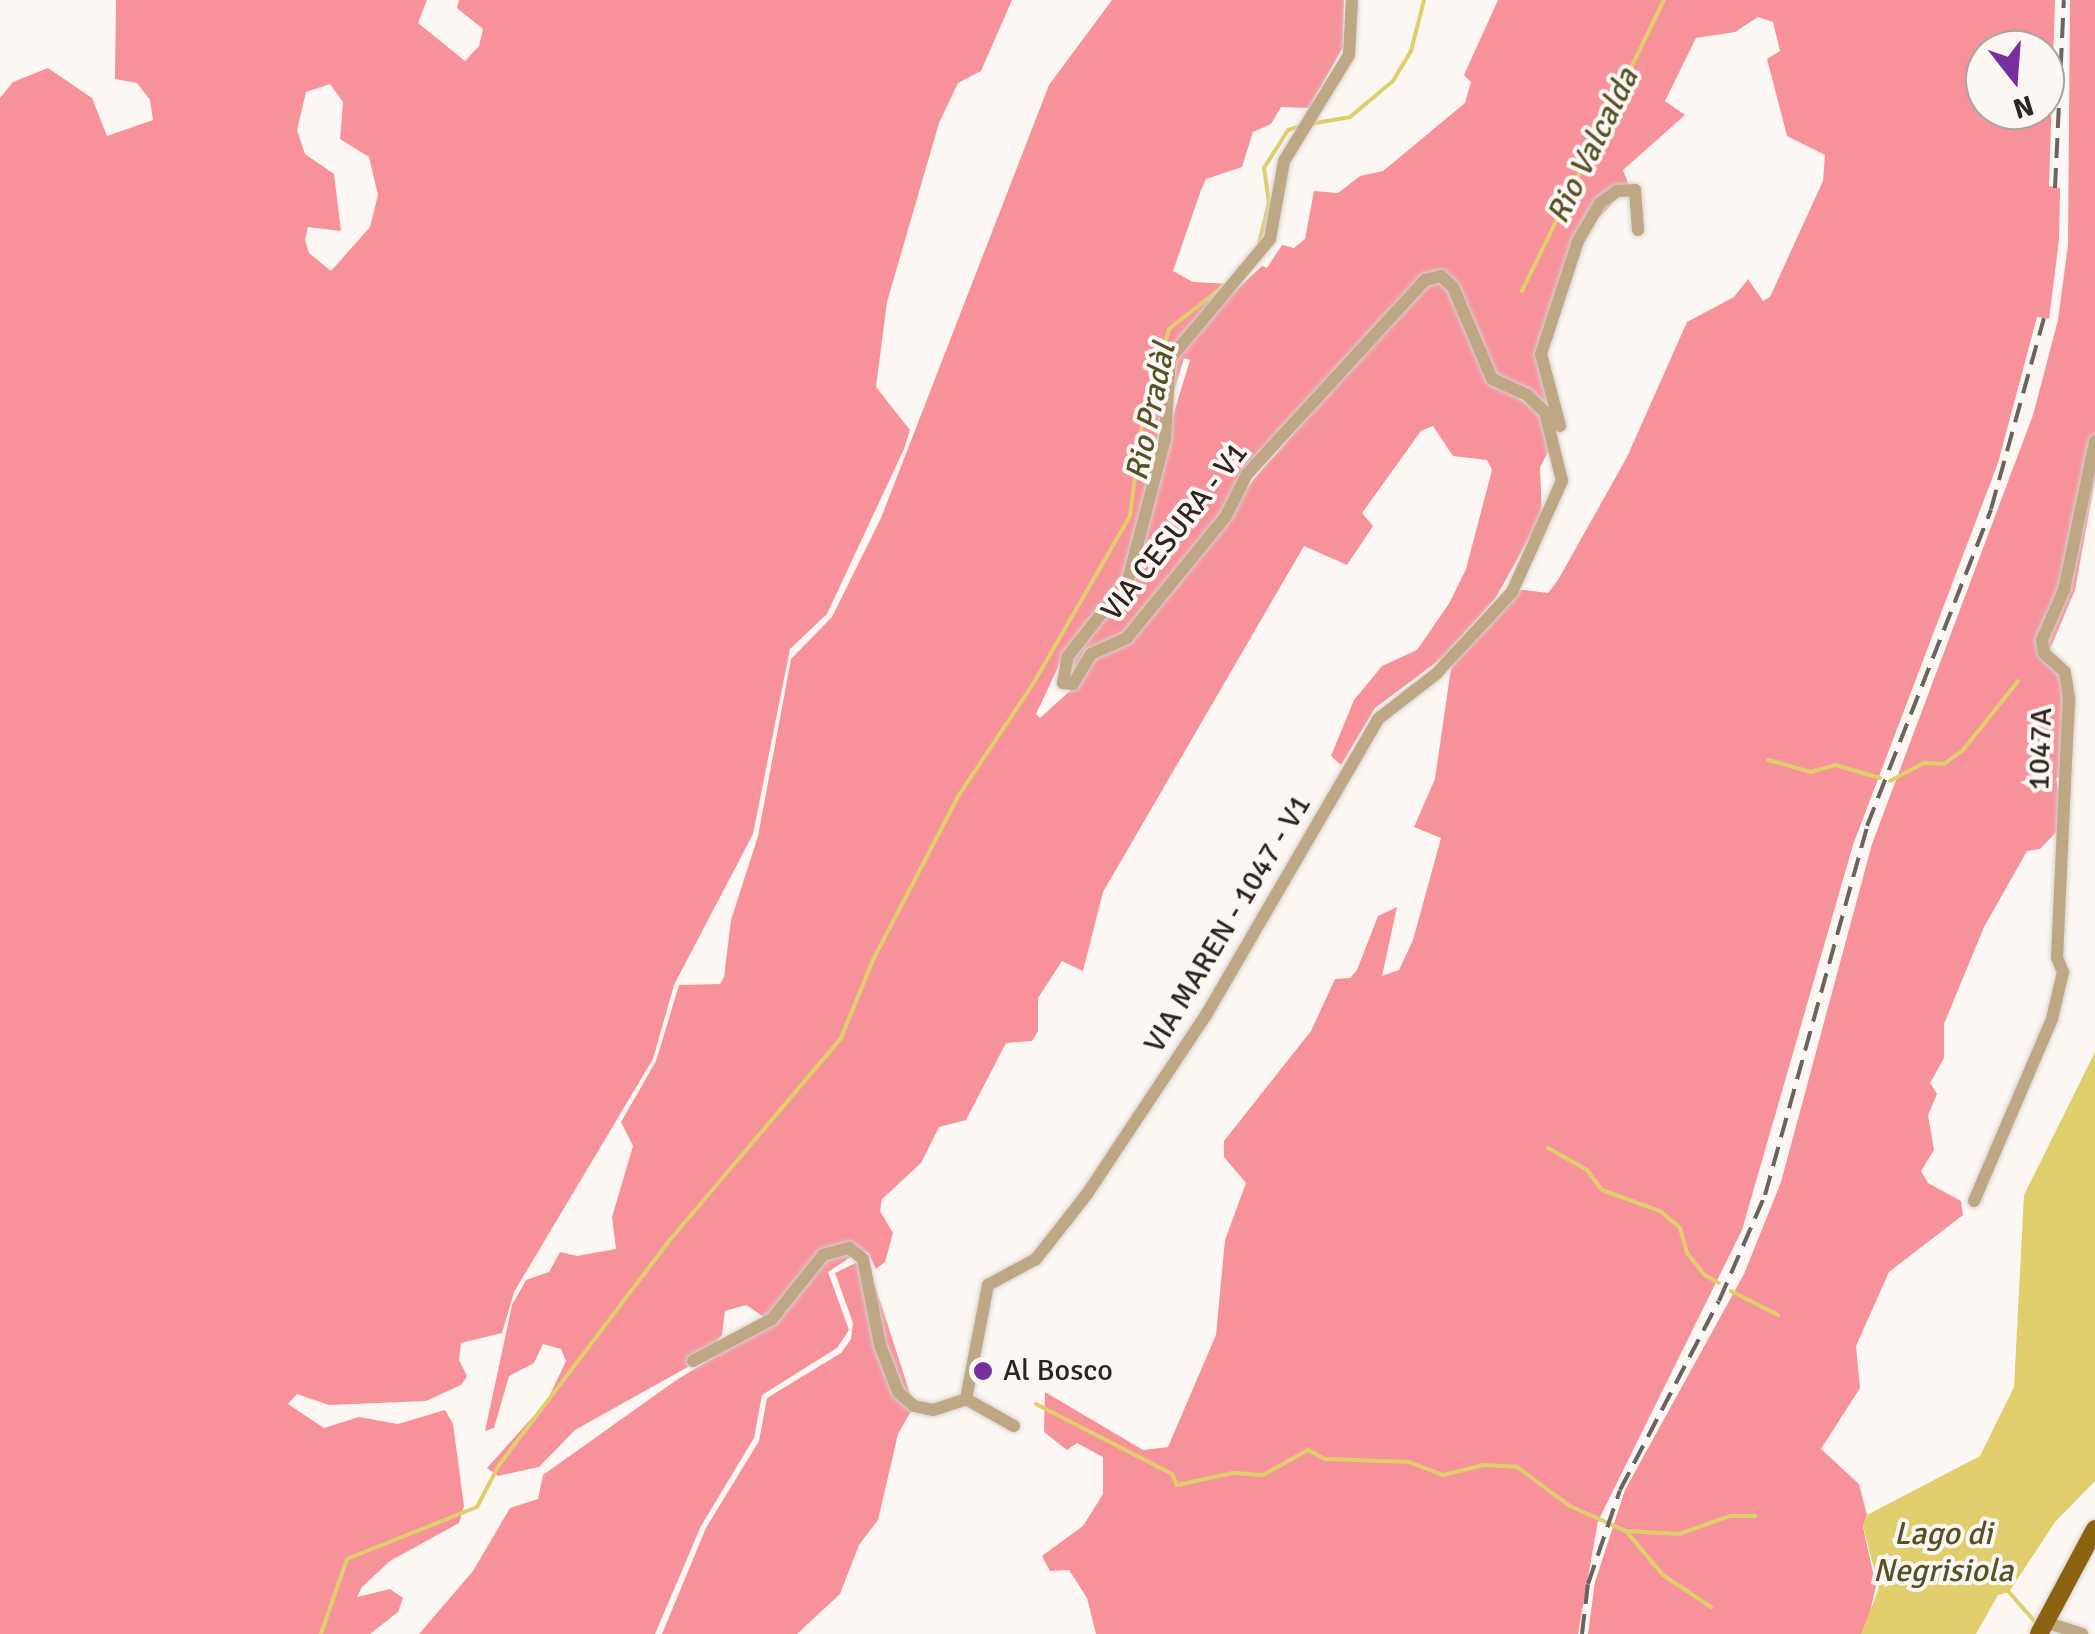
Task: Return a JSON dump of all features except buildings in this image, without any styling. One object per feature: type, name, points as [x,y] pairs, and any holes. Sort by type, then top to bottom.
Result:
[{"type":"main road","points":[[2042,1628],[2095,1529]]},
{"type":"street","name":"VIA CESURA - V1","points":[[1352,0],[1349,55],[1284,160],[1270,239],[1258,262],[1191,327],[1170,359],[1165,440],[1128,580],[1068,656],[1063,682],[1073,684],[1092,654],[1127,638],[1226,516],[1247,474],[1425,280],[1441,276],[1453,287],[1488,374],[1536,402],[1556,440]]},
{"type":"street","points":[[1556,440],[1563,434],[1541,354],[1578,241],[1600,203],[1617,191],[1635,190],[1638,230]]},
{"type":"street","name":"VIA MAREN - 1047 - V1","points":[[966,1400],[988,1284],[1036,1259],[1087,1194],[1206,1015],[1378,719],[1436,674],[1512,592],[1562,481],[1556,440]]},
{"type":"street","name":"1047A","points":[[1974,1201],[2052,1018],[2063,972],[2057,958],[2069,698],[2065,672],[2044,652],[2042,640],[2064,590],[2095,441]]},
{"type":"street","points":[[693,1360],[772,1319],[823,1255],[854,1250],[863,1259],[889,1379],[898,1392],[914,1406],[934,1410],[966,1400],[1014,1426]]},
{"type":"street","points":[[2042,1628],[2082,1634]]},
{"type":"shaded area","points":[[116,0],[427,0],[418,23],[465,61],[479,46],[483,29],[457,8],[459,0],[1012,0],[981,71],[958,83],[939,123],[887,302],[876,387],[910,430],[904,449],[827,614],[790,649],[753,834],[674,985],[653,1059],[514,1292],[502,1333],[461,1343],[459,1360],[467,1376],[461,1385],[426,1401],[329,1405],[297,1394],[288,1404],[324,1428],[359,1417],[398,1424],[445,1410],[453,1424],[464,1506],[459,1523],[390,1561],[362,1587],[357,1597],[390,1589],[403,1598],[398,1612],[370,1634],[0,1634],[0,98],[13,82],[48,68],[92,98],[107,136],[153,120],[150,100],[137,83],[115,79]],"holes":[[[330,84],[343,102],[340,139],[369,157],[378,195],[370,227],[331,271],[309,253],[305,240],[308,227],[341,231],[334,174],[305,154],[297,130],[306,92]]]},
{"type":"shaded area","points":[[1112,0],[1344,0],[1343,47],[1309,108],[1281,107],[1271,124],[1253,132],[1242,167],[1206,179],[1173,271],[1193,282],[1232,284],[1170,351],[1167,400],[1124,577],[1061,661],[1036,714],[1040,718],[1072,689],[1094,659],[1122,646],[1253,480],[1420,288],[1444,283],[1457,305],[1484,375],[1542,414],[1553,443],[1540,467],[1542,515],[1495,599],[1442,658],[1375,708],[1341,765],[1331,756],[1354,700],[1382,666],[1417,650],[1450,602],[1466,569],[1492,470],[1487,460],[1453,456],[1433,426],[1421,431],[1362,513],[1373,526],[1347,565],[1304,546],[1103,892],[1083,971],[1062,961],[1038,998],[1038,1031],[1032,1041],[1006,1043],[966,1120],[939,1127],[921,1163],[882,1199],[880,1211],[893,1233],[885,1262],[876,1269],[868,1253],[839,1247],[767,1319],[746,1305],[725,1311],[722,1335],[702,1359],[575,1430],[539,1467],[498,1476],[487,1468],[547,1401],[566,1361],[561,1349],[543,1344],[534,1363],[509,1376],[494,1428],[485,1431],[512,1305],[526,1280],[549,1272],[560,1252],[577,1256],[616,1249],[612,1217],[633,1146],[621,1122],[656,1061],[679,985],[720,984],[724,977],[731,920],[758,836],[791,659],[832,617],[881,518],[1049,85]]},
{"type":"shaded area","points":[[1498,0],[2055,0],[2054,30],[1965,30],[1965,130],[2051,130],[2049,186],[2060,188],[2059,240],[2049,319],[2037,317],[1998,463],[1853,845],[1742,1230],[1598,1521],[1578,1634],[1096,1634],[1087,1598],[1069,1570],[1050,1571],[1042,1556],[1083,1526],[1103,1494],[1103,1457],[1077,1443],[1067,1450],[1044,1432],[1045,1392],[1143,1450],[1168,1447],[1216,1335],[1225,1240],[1246,1183],[1224,1157],[1224,1141],[1311,1031],[1335,979],[1350,978],[1357,970],[1378,916],[1397,907],[1382,976],[1399,970],[1413,940],[1441,838],[1414,827],[1435,779],[1451,668],[1515,589],[1548,593],[1558,580],[1627,457],[1687,322],[1734,297],[1748,279],[1763,301],[1770,297],[1823,181],[1825,155],[1787,136],[1767,59],[1780,51],[1773,22],[1758,17],[1735,32],[1696,38],[1665,101],[1685,115],[1623,170],[1629,185],[1587,231],[1541,350],[1559,419],[1497,378],[1457,282],[1442,271],[1309,407],[1124,634],[1069,681],[1069,664],[1115,606],[1190,360],[1184,358],[1174,391],[1177,354],[1196,327],[1262,266],[1267,268],[1282,245],[1294,248],[1305,239],[1314,191],[1338,193],[1360,176],[1383,171],[1465,103],[1471,82],[1464,75]]},
{"type":"shaded area","points":[[2070,0],[2095,0],[2095,479],[2075,590],[2050,649],[2076,700],[2071,774],[2056,778],[2065,823],[2040,849],[2027,851],[1984,927],[1944,1024],[1944,1058],[1930,1083],[1937,1094],[1928,1115],[1934,1150],[1921,1171],[1928,1183],[1961,1201],[1963,1215],[1889,1272],[1856,1346],[1860,1388],[1821,1449],[1859,1484],[1867,1515],[1863,1527],[1876,1586],[1865,1634],[1588,1634],[1595,1582],[1625,1490],[1744,1274],[1781,1182],[1872,844],[2033,415],[2058,320],[2068,245]]},
{"type":"shaded area","points":[[840,1252],[854,1255],[828,1272],[849,1330],[837,1348],[762,1395],[754,1438],[701,1526],[655,1634],[419,1634],[473,1571],[510,1508],[538,1499],[543,1475],[675,1381],[785,1313],[826,1261]]},
{"type":"shaded area","points":[[866,1258],[914,1406],[898,1434],[878,1520],[859,1545],[840,1594],[797,1634],[662,1634],[706,1528],[759,1441],[767,1398],[841,1353],[851,1339],[853,1323],[835,1273]]},
{"type":"water","name":"Lago di Negrisiola","points":[[2095,1052],[2095,1481],[2055,1522],[2009,1592],[1998,1595],[1976,1634],[1861,1634],[1879,1588],[1863,1526],[1867,1515],[1980,1456],[2014,1387],[2024,1195]]},
{"type":"waterway","name":"Rio Pradàl","points":[[1310,124],[1350,117],[1393,81],[1411,51],[1424,0]]},
{"type":"waterway","name":"Rio Valcalda","points":[[1522,291],[1664,0]]},
{"type":"waterway","name":"Rio Pradàl","points":[[1259,243],[1269,203],[1264,168],[1288,130],[1301,126]]},
{"type":"waterway","points":[[321,1634],[347,1559],[477,1507],[499,1465],[669,1241],[841,1038],[873,960],[959,795],[1033,684],[1130,516],[1142,424],[1169,329],[1225,285]]},
{"type":"waterway","points":[[1890,781],[1924,763],[1944,764],[1963,750],[2018,681]]},
{"type":"waterway","points":[[1768,760],[1811,772],[1835,765],[1880,778]]},
{"type":"waterway","points":[[1548,1148],[1587,1170],[1602,1190],[1660,1211],[1680,1228],[1687,1253],[1705,1275],[1719,1283]]},
{"type":"waterway","points":[[1731,1291],[1778,1315]]},
{"type":"waterway","points":[[1036,1404],[1172,1474],[1177,1485],[1233,1473],[1263,1475],[1308,1450],[1325,1459],[1409,1462],[1443,1475],[1484,1465],[1517,1467],[1570,1506],[1626,1531],[1663,1575],[1711,1607]]},
{"type":"waterway","points":[[1626,1531],[1679,1534],[1730,1516],[1755,1516]]},
{"type":"waterway","points":[[2009,1592],[2036,1623]]},
{"type":"railway","points":[[2055,188],[2064,0]]},
{"type":"railway","points":[[1582,1634],[1588,1584],[1620,1490],[1719,1301],[1765,1195],[1867,826],[1991,509],[2044,318]]},
{"type":"place","name":"Al Bosco","points":[[983,1371]]}]
